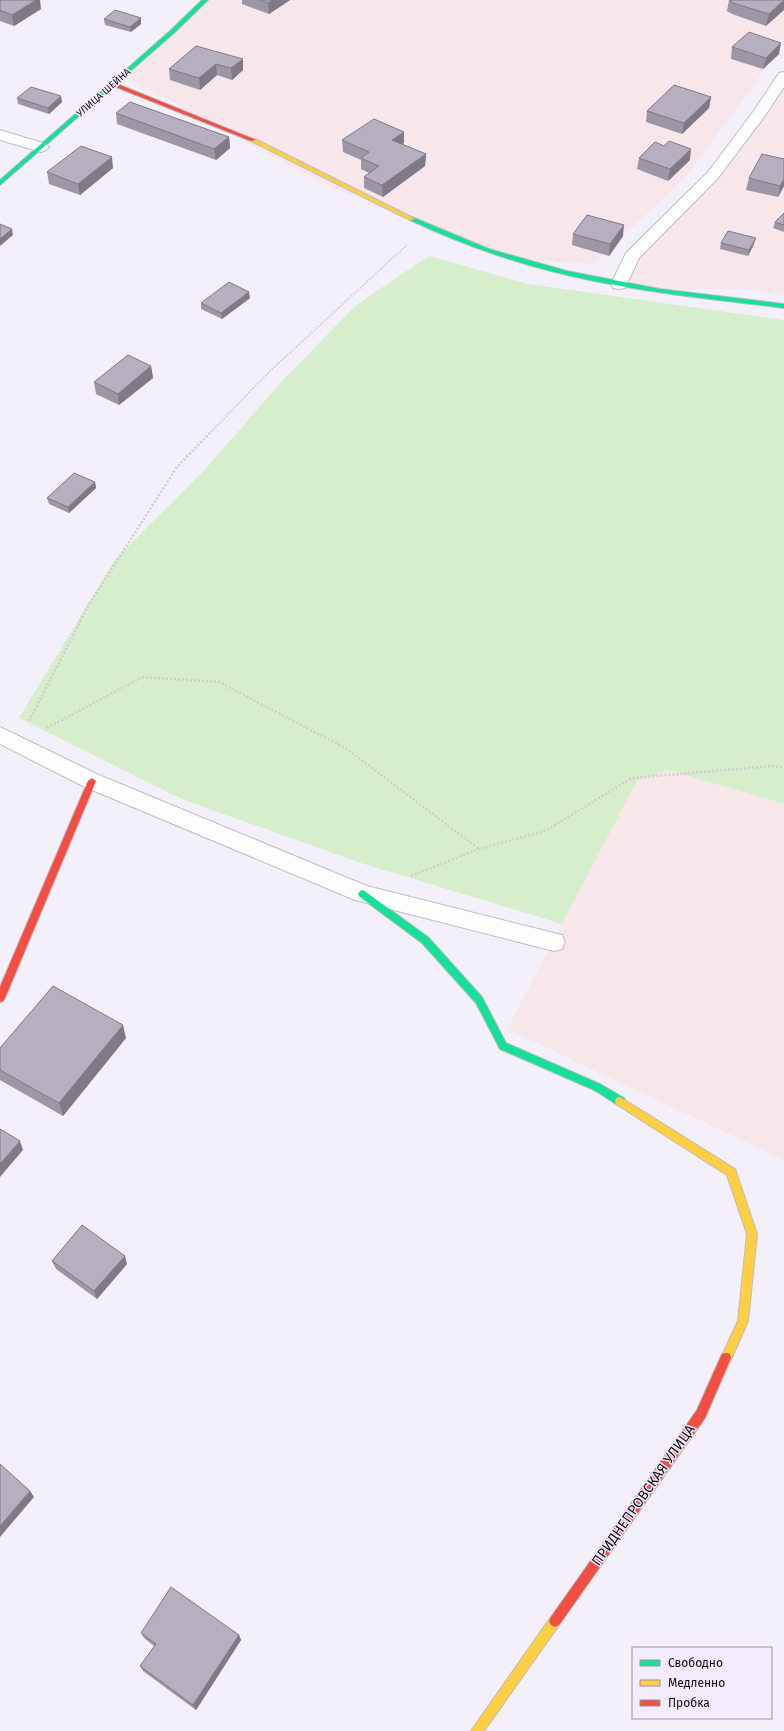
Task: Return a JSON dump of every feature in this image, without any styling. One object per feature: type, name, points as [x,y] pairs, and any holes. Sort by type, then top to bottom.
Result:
[{"type":"street","name":"УЛИЦА ШЕЙНА","points":[[0,183],[172,32],[205,0]]},
{"type":"street","points":[[619,284],[632,256],[713,175],[759,114],[784,76]]},
{"type":"street","points":[[113,84],[248,138],[437,232],[536,266],[619,284],[784,306]]},
{"type":"street","points":[[0,135],[41,147]]},
{"type":"street","points":[[9,739],[92,781],[363,894],[554,942]]},
{"type":"street","points":[[0,998],[92,781]]},
{"type":"street","name":"ПРИДНЕПРОВСКАЯ УЛИЦА","points":[[363,894],[425,940],[479,1000],[504,1046],[597,1087],[731,1172],[752,1234],[743,1321],[701,1414],[477,1731]]},
{"type":"path","points":[[9,739],[88,606],[177,467],[270,371],[407,246],[437,232]]},
{"type":"path","points":[[9,739],[142,677],[219,682],[347,749],[479,849]]},
{"type":"path","points":[[407,877],[479,849],[545,831],[632,778],[773,766],[784,768]]},
{"type":"shaded area","points":[[210,0],[784,0],[784,39],[752,88],[683,180],[593,264],[510,258],[328,186],[127,78]]},
{"type":"shaded area","points":[[784,76],[784,296],[755,289],[660,289],[617,277],[691,194]]},
{"type":"shaded area","points":[[668,770],[784,804],[784,1160],[507,1029],[637,781]]},
{"type":"green space","points":[[429,256],[528,284],[784,320],[784,804],[668,770],[637,781],[562,924],[361,863],[184,800],[19,718],[115,559],[202,473],[283,380],[356,305]]},
{"type":"building","points":[[0,0],[36,0],[12,15],[0,10]]},
{"type":"building","points":[[260,0],[272,0],[268,3]]},
{"type":"building","points":[[730,0],[784,0],[769,14],[733,3]]},
{"type":"building","points":[[115,10],[141,18],[130,27],[104,19]]},
{"type":"building","points":[[749,32],[781,43],[766,58],[732,47]]},
{"type":"building","points":[[196,46],[243,59],[231,68],[216,64],[199,78],[169,69]]},
{"type":"building","points":[[674,85],[711,97],[684,123],[647,111]]},
{"type":"building","points":[[31,87],[61,96],[48,108],[17,98]]},
{"type":"building","points":[[130,102],[229,137],[214,149],[116,113]]},
{"type":"building","points":[[374,119],[404,132],[392,140],[426,154],[382,185],[364,177],[379,166],[361,158],[369,152],[342,140]]},
{"type":"building","points":[[669,141],[691,149],[670,169],[639,158],[655,142],[664,146]]},
{"type":"building","points":[[81,146],[112,157],[78,184],[47,172]]},
{"type":"building","points":[[762,154],[784,159],[784,179],[780,186],[749,178]]},
{"type":"building","points":[[784,213],[784,225],[775,222]]},
{"type":"building","points":[[587,215],[624,225],[610,244],[573,234]]},
{"type":"building","points":[[0,224],[12,229],[0,239]]},
{"type":"building","points":[[728,231],[756,238],[749,250],[721,243]]},
{"type":"building","points":[[229,282],[249,292],[221,313],[201,303]]},
{"type":"building","points":[[128,355],[151,366],[118,394],[94,382]]},
{"type":"building","points":[[74,473],[95,482],[68,507],[47,498]]},
{"type":"building","points":[[53,986],[123,1025],[59,1103],[0,1070],[0,1048]]},
{"type":"building","points":[[0,1129],[20,1141],[0,1164]]},
{"type":"building","points":[[82,1225],[125,1256],[94,1291],[52,1261]]},
{"type":"building","points":[[0,1464],[30,1491],[0,1526]]},
{"type":"building","points":[[171,1587],[239,1635],[193,1705],[140,1666],[156,1644],[141,1633]]},
{"type":"traffic: fast","points":[[0,183],[172,32],[205,0]]},
{"type":"traffic: fast","points":[[412,219],[461,241],[513,259],[567,273],[660,291],[784,306]]},
{"type":"traffic: fast","points":[[363,894],[425,940],[479,1000],[503,1046],[597,1087],[620,1101]]},
{"type":"traffic: slow","points":[[253,140],[412,219]]},
{"type":"traffic: slow","points":[[620,1101],[731,1172],[752,1234],[743,1321],[726,1358]]},
{"type":"traffic: slow","points":[[477,1731],[555,1621]]},
{"type":"traffic: jam","points":[[113,84],[253,140]]},
{"type":"traffic: jam","points":[[0,998],[92,781]]},
{"type":"traffic: jam","points":[[555,1621],[701,1414],[726,1358]]}]
